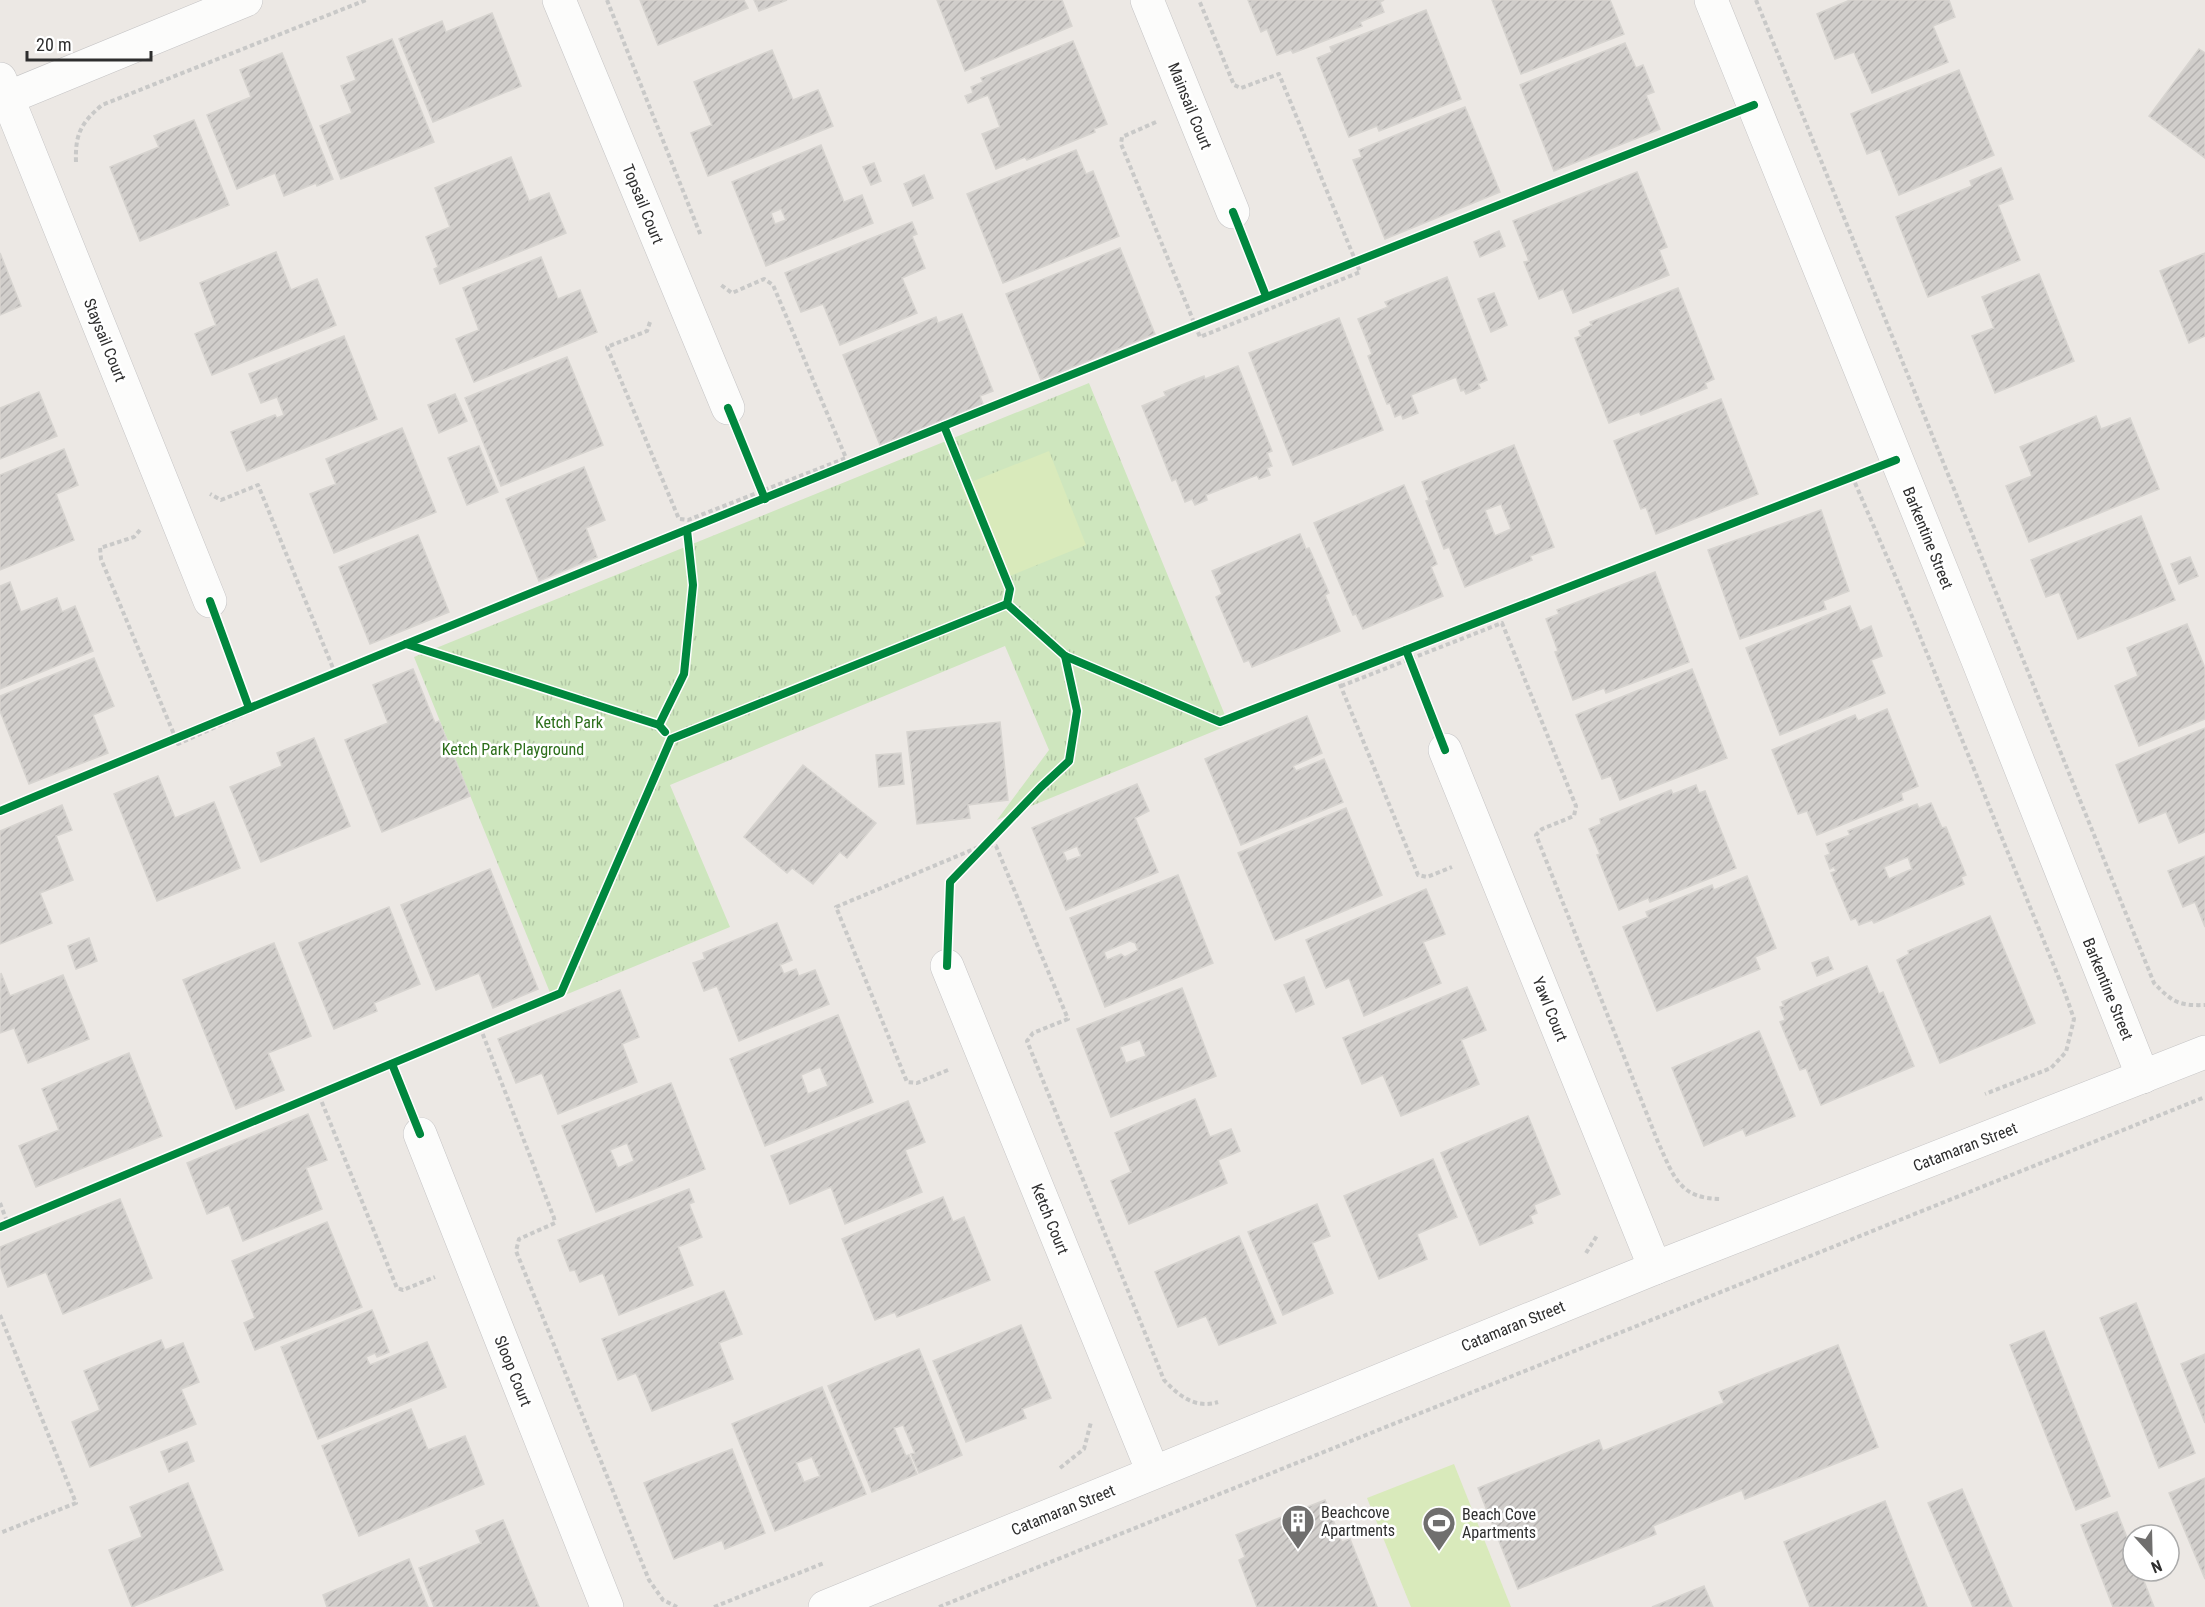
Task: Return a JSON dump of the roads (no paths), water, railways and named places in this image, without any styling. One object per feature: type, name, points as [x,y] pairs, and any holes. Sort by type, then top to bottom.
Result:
[{"type":"street","points":[[3,93],[246,0]]},
{"type":"street","name":"Topsail Court","points":[[559,0],[728,408]]},
{"type":"street","name":"Mainsail Court","points":[[1147,0],[1233,212]]},
{"type":"street","name":"Barkentine Street","points":[[1711,0],[2143,1077]]},
{"type":"street","name":"Staysail Court","points":[[3,93],[210,601]]},
{"type":"street","name":"Yawl Court","points":[[1445,750],[1655,1268]]},
{"type":"street","name":"Ketch Court","points":[[947,966],[1153,1472]]},
{"type":"street","name":"Catamaran Street","points":[[825,1607],[1655,1268],[2205,1052]]},
{"type":"street","name":"Sloop Court","points":[[420,1134],[606,1607]]},
{"type":"place","name":"Beachcove Apartments","points":[[1298,1550]]},
{"type":"place","name":"Beach Cove Apartments","points":[[1439,1552]]},
{"type":"park label","name":"Ketch Park","points":[[569,722]]},
{"type":"park label","name":"Ketch Park Playground","points":[[513,749]]}]
